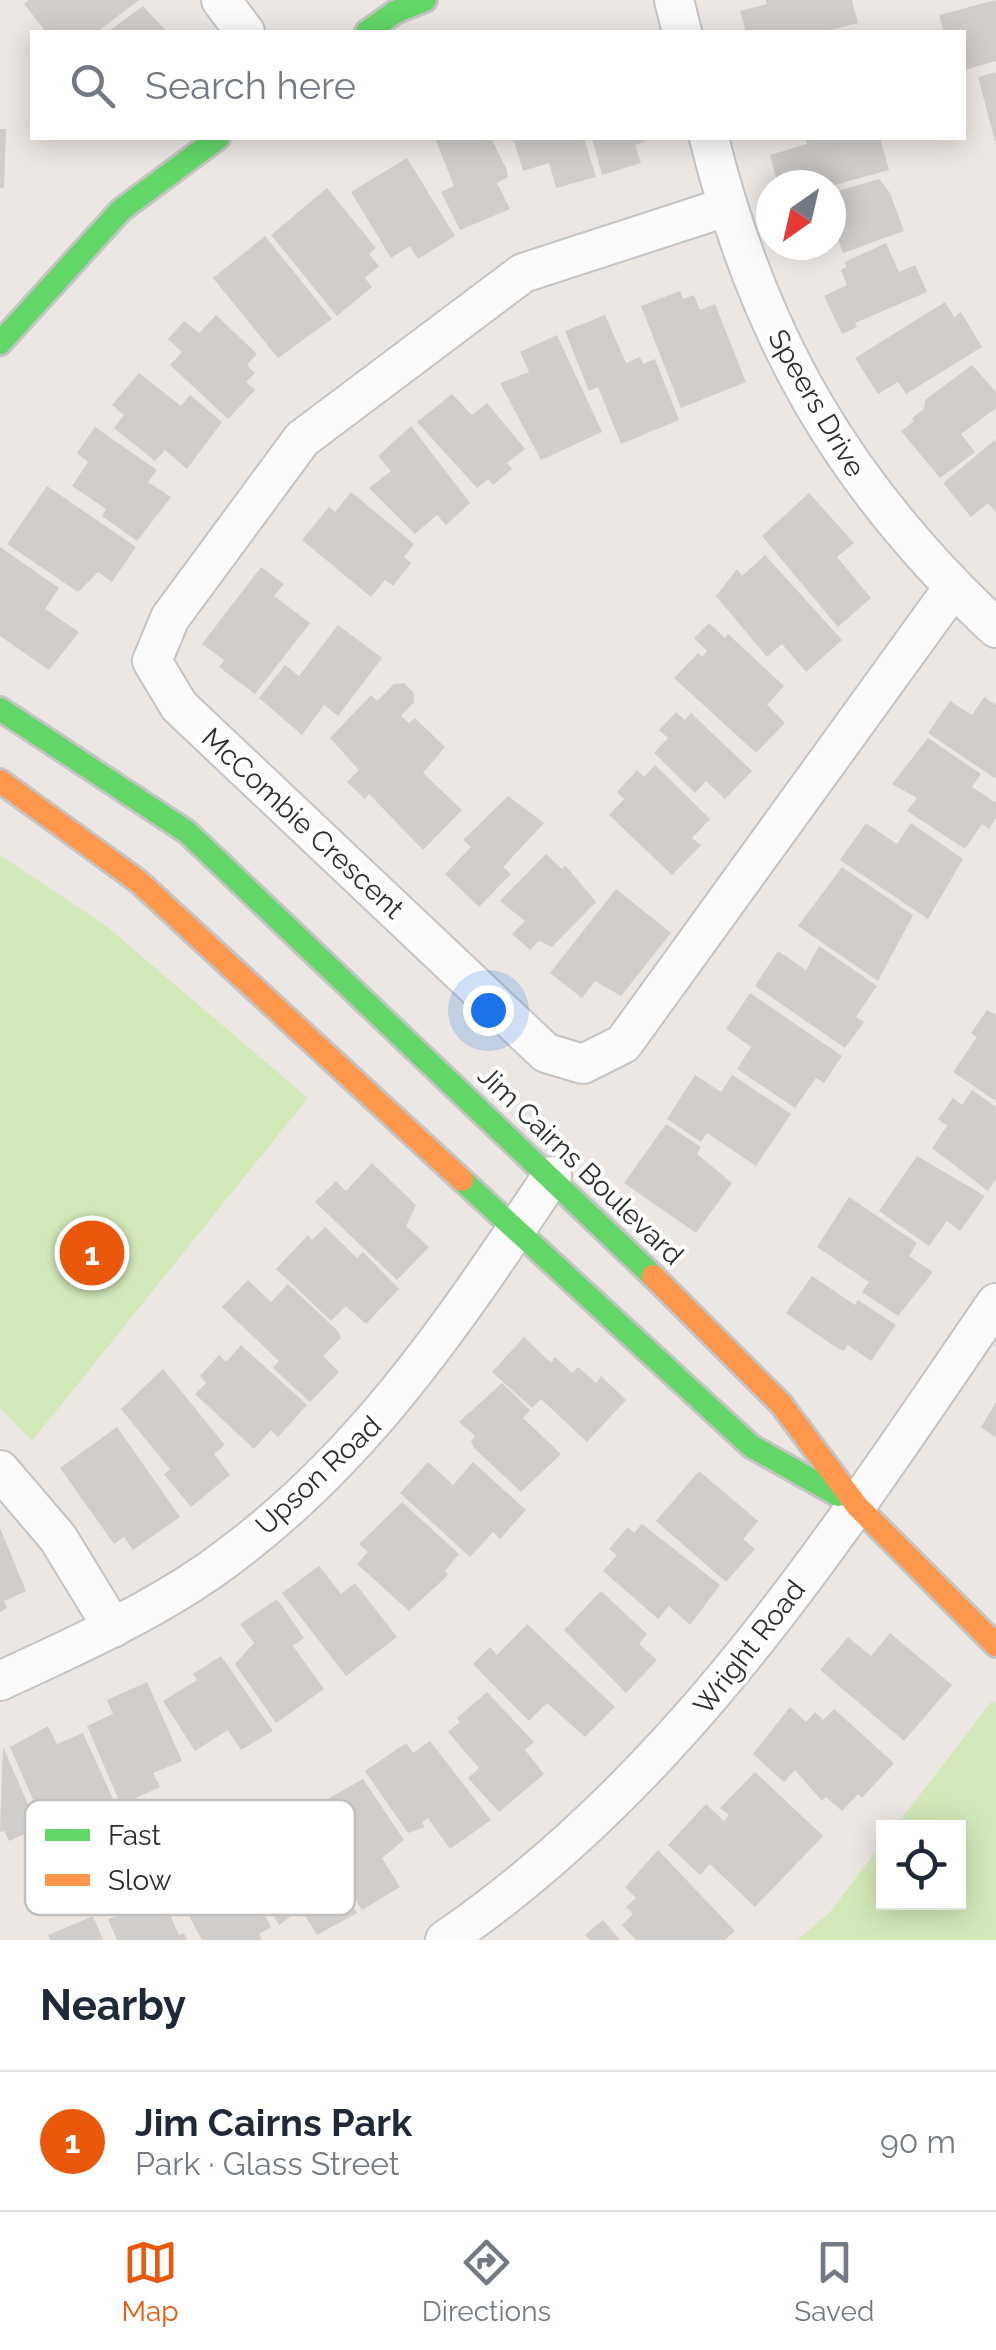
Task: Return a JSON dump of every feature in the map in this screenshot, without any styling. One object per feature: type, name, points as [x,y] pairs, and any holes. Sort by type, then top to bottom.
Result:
[{"type":"street","points":[[221,0],[243,30]]},
{"type":"street","points":[[369,30],[395,12],[425,0]]},
{"type":"street","points":[[674,0],[682,30]]},
{"type":"street","points":[[0,343],[121,210],[215,140]]},
{"type":"street","name":"Speers Drive","points":[[709,140],[744,266],[818,414],[855,472],[953,588],[996,628]]},
{"type":"street","name":"McCombie Crescent","points":[[726,207],[523,273],[302,440],[170,618],[152,661],[179,706],[546,1052],[582,1064],[622,1044],[953,588]]},
{"type":"street","name":"Jim Cairns Boulevard","points":[[0,709],[187,832],[552,1176],[781,1404],[858,1506],[996,1644]]},
{"type":"street","name":"Jim Cairns Boulevard","points":[[0,781],[138,881],[751,1446],[858,1506]]},
{"type":"street","name":"Upson Road","points":[[0,1681],[113,1628],[208,1572],[336,1466],[372,1428],[441,1339],[552,1176]]},
{"type":"street","name":"Wright Road","points":[[445,1940],[532,1876],[609,1808],[675,1740],[858,1506],[996,1302]]},
{"type":"street","points":[[0,1470],[58,1538],[113,1628]]},
{"type":"green space","points":[[0,855],[105,925],[308,1098],[32,1441],[0,1408]]},
{"type":"green space","points":[[992,1701],[996,1704],[996,1940],[797,1940],[830,1912],[876,1851],[876,1910],[966,1910],[966,1820],[900,1820]]},
{"type":"building","points":[[29,0],[139,0],[100,30],[44,30],[24,4]]},
{"type":"building","points":[[766,0],[852,0],[858,23],[830,30],[745,30],[740,11],[767,4]]},
{"type":"building","points":[[996,0],[996,61],[966,69],[966,30],[943,30],[939,15]]},
{"type":"building","points":[[143,6],[165,30],[111,30]]},
{"type":"building","points":[[996,72],[996,141],[995,141],[978,77]]},
{"type":"building","points":[[0,129],[6,129],[4,188],[0,188]]},
{"type":"building","points":[[436,140],[492,140],[507,170],[508,177],[497,183],[510,209],[460,230],[441,192],[454,186]]},
{"type":"building","points":[[514,140],[585,140],[596,177],[556,188],[549,163],[523,171]]},
{"type":"building","points":[[593,140],[646,140],[635,145],[641,163],[602,175]]},
{"type":"building","points":[[806,140],[881,140],[889,170],[846,182],[846,170],[774,170],[770,155],[807,144]]},
{"type":"building","points":[[407,158],[455,236],[418,259],[410,246],[391,258],[351,192]]},
{"type":"building","points":[[879,179],[890,193],[904,231],[846,252],[846,189]]},
{"type":"building","points":[[327,188],[376,248],[369,254],[379,266],[365,278],[372,287],[337,316],[271,235]]},
{"type":"building","points":[[265,236],[332,319],[278,358],[213,278]]},
{"type":"building","points":[[886,243],[899,272],[915,265],[927,292],[855,323],[857,327],[842,334],[824,296],[847,285],[841,270],[846,267],[845,262]]},
{"type":"building","points":[[680,291],[683,299],[694,295],[700,310],[715,304],[746,382],[681,408],[641,306]]},
{"type":"building","points":[[945,302],[954,317],[961,312],[982,347],[906,394],[898,382],[878,394],[855,358]]},
{"type":"building","points":[[216,315],[257,354],[247,365],[255,373],[246,382],[255,390],[228,419],[170,365],[182,352],[168,339],[184,321],[199,333]]},
{"type":"building","points":[[605,315],[626,363],[640,357],[643,364],[655,359],[679,420],[621,444],[598,387],[589,391],[565,331]]},
{"type":"building","points":[[557,335],[602,432],[541,460],[500,383],[529,372],[520,352]]},
{"type":"building","points":[[972,365],[996,392],[996,408],[961,434],[975,452],[940,478],[901,431],[924,409],[925,400]]},
{"type":"building","points":[[139,373],[181,406],[190,395],[222,422],[187,469],[165,450],[155,461],[114,428],[124,415],[112,405]]},
{"type":"building","points":[[452,394],[472,415],[487,403],[525,449],[507,463],[512,469],[493,485],[488,479],[477,488],[417,422]]},
{"type":"building","points":[[411,426],[470,503],[446,525],[437,515],[415,534],[369,488],[391,471],[378,456]]},
{"type":"building","points":[[95,427],[157,470],[148,482],[171,497],[137,541],[102,516],[106,509],[72,486],[88,462],[77,453]]},
{"type":"building","points":[[996,439],[996,512],[988,503],[971,517],[943,483]]},
{"type":"building","points":[[47,486],[136,547],[112,582],[98,572],[78,592],[7,544]]},
{"type":"building","points":[[351,492],[414,544],[404,557],[411,563],[393,586],[385,580],[371,597],[302,540],[329,507],[335,512]]},
{"type":"building","points":[[809,493],[854,543],[837,557],[871,598],[838,627],[762,536]]},
{"type":"building","points":[[0,547],[59,588],[45,609],[79,632],[49,670],[0,636]]},
{"type":"building","points":[[765,555],[842,640],[806,672],[782,644],[767,657],[716,596],[737,569],[742,576]]},
{"type":"building","points":[[261,567],[284,584],[274,596],[310,623],[255,694],[219,667],[224,660],[202,644]]},
{"type":"building","points":[[709,623],[725,638],[728,634],[784,686],[767,705],[785,723],[756,753],[674,678],[698,653],[702,657],[707,651],[694,638]]},
{"type":"building","points":[[338,625],[382,658],[338,716],[324,705],[302,735],[259,698],[285,665],[299,676]]},
{"type":"building","points":[[404,683],[413,692],[414,702],[401,716],[409,723],[415,718],[445,747],[423,773],[462,810],[423,850],[369,794],[365,799],[347,782],[359,770],[330,738],[371,695],[377,701],[394,684]]},
{"type":"building","points":[[984,697],[996,705],[996,779],[928,733],[950,701],[972,715]]},
{"type":"building","points":[[676,712],[685,720],[691,713],[752,771],[725,799],[706,781],[695,793],[654,753],[668,738],[659,730]]},
{"type":"building","points":[[928,738],[981,774],[972,787],[996,803],[996,818],[989,829],[982,824],[965,849],[907,811],[917,798],[892,784]]},
{"type":"building","points":[[655,765],[710,819],[692,838],[701,845],[672,875],[609,815],[624,799],[617,792],[637,770],[644,777]]},
{"type":"building","points":[[508,796],[544,823],[503,867],[511,874],[479,907],[445,874],[471,847],[463,840]]},
{"type":"building","points":[[866,823],[897,844],[911,823],[963,859],[928,919],[840,860]]},
{"type":"building","points":[[546,854],[562,869],[565,865],[596,902],[552,947],[539,941],[530,950],[512,934],[525,921],[500,901]]},
{"type":"building","points":[[842,867],[913,915],[878,981],[798,926]]},
{"type":"building","points":[[616,889],[671,933],[621,996],[595,981],[582,998],[550,973]]},
{"type":"building","points":[[819,946],[877,986],[856,1017],[864,1022],[845,1048],[755,986],[778,951],[806,970]]},
{"type":"building","points":[[750,993],[842,1056],[824,1083],[816,1078],[795,1108],[737,1069],[751,1047],[726,1029]]},
{"type":"building","points":[[987,1010],[996,1015],[996,1101],[953,1072],[977,1037],[971,1033]]},
{"type":"building","points":[[695,1075],[721,1092],[732,1075],[791,1114],[756,1166],[707,1133],[701,1142],[667,1119]]},
{"type":"building","points":[[972,1090],[996,1107],[996,1179],[988,1191],[932,1148],[947,1126],[938,1119],[953,1098],[962,1105]]},
{"type":"building","points":[[666,1124],[701,1147],[697,1154],[732,1183],[696,1233],[624,1183]]},
{"type":"building","points":[[917,1156],[985,1196],[960,1231],[947,1221],[929,1246],[879,1211]]},
{"type":"building","points":[[372,1163],[416,1205],[406,1226],[429,1247],[397,1280],[315,1202],[336,1181],[346,1191]]},
{"type":"building","points":[[849,1197],[917,1243],[909,1256],[933,1272],[898,1316],[862,1292],[869,1282],[817,1247]]},
{"type":"building","points":[[325,1227],[357,1258],[363,1252],[399,1289],[366,1324],[346,1306],[331,1321],[276,1269],[308,1235],[312,1240]]},
{"type":"building","points":[[812,1276],[855,1305],[858,1300],[896,1325],[871,1361],[848,1345],[844,1351],[834,1346],[786,1313]]},
{"type":"building","points":[[248,1280],[271,1302],[288,1284],[338,1331],[341,1338],[323,1356],[339,1372],[310,1402],[273,1368],[279,1361],[222,1307]]},
{"type":"building","points":[[524,1337],[551,1363],[555,1357],[572,1373],[578,1367],[596,1383],[601,1376],[626,1400],[587,1442],[541,1399],[532,1408],[492,1372]]},
{"type":"building","points":[[241,1345],[307,1405],[278,1437],[271,1430],[254,1449],[195,1394],[206,1383],[200,1376],[219,1355],[226,1362]]},
{"type":"building","points":[[163,1369],[225,1445],[214,1454],[230,1475],[191,1507],[164,1474],[170,1469],[121,1409]]},
{"type":"building","points":[[502,1383],[530,1410],[523,1418],[561,1454],[521,1492],[474,1448],[471,1441],[475,1436],[459,1422]]},
{"type":"building","points":[[996,1402],[996,1438],[981,1427]]},
{"type":"building","points":[[117,1427],[180,1517],[133,1550],[124,1537],[114,1544],[60,1468]]},
{"type":"building","points":[[428,1462],[453,1485],[473,1462],[526,1510],[500,1539],[493,1532],[470,1557],[400,1493]]},
{"type":"building","points":[[699,1471],[758,1521],[743,1539],[755,1549],[726,1582],[656,1521]]},
{"type":"building","points":[[402,1502],[459,1554],[445,1571],[448,1574],[444,1579],[409,1611],[357,1564],[368,1552],[359,1544]]},
{"type":"building","points":[[642,1524],[720,1585],[690,1625],[669,1606],[658,1619],[603,1571],[617,1555],[609,1549],[628,1527],[634,1533]]},
{"type":"building","points":[[0,1528],[26,1591],[4,1601],[7,1608],[0,1612]]},
{"type":"building","points":[[319,1566],[341,1594],[355,1583],[397,1637],[346,1676],[282,1593]]},
{"type":"building","points":[[601,1591],[647,1634],[639,1644],[657,1660],[626,1693],[564,1630]]},
{"type":"building","points":[[277,1599],[304,1638],[293,1646],[324,1689],[276,1723],[235,1664],[254,1643],[240,1624]]},
{"type":"building","points":[[527,1624],[615,1707],[585,1737],[547,1703],[529,1721],[473,1664],[490,1647],[497,1655]]},
{"type":"building","points":[[890,1633],[952,1685],[904,1741],[820,1670],[848,1637],[871,1656]]},
{"type":"building","points":[[221,1656],[273,1731],[241,1750],[228,1730],[195,1751],[163,1701],[197,1680],[193,1674]]},
{"type":"building","points":[[147,1682],[182,1761],[153,1773],[160,1787],[132,1800],[119,1800],[87,1726],[113,1714],[107,1700]]},
{"type":"building","points":[[487,1692],[534,1742],[525,1750],[544,1774],[499,1812],[468,1778],[479,1768],[448,1732],[460,1722],[457,1718]]},
{"type":"building","points":[[790,1707],[806,1722],[815,1712],[823,1720],[834,1709],[894,1763],[862,1798],[858,1794],[842,1811],[826,1797],[822,1801],[795,1770],[784,1782],[753,1754]]},
{"type":"building","points":[[48,1726],[57,1744],[83,1733],[114,1800],[33,1800],[10,1747]]},
{"type":"building","points":[[430,1741],[491,1820],[450,1849],[428,1818],[422,1822],[425,1827],[408,1833],[365,1771],[406,1743],[413,1753]]},
{"type":"building","points":[[3,1747],[26,1800],[25,1834],[9,1841],[4,1831],[0,1832]]},
{"type":"building","points":[[755,1772],[823,1836],[755,1907],[710,1864],[700,1875],[668,1845],[706,1804],[724,1821],[729,1815],[720,1808]]},
{"type":"building","points":[[363,1779],[404,1840],[382,1858],[400,1887],[362,1910],[355,1898],[355,1800],[326,1800]]},
{"type":"building","points":[[658,1850],[735,1931],[725,1940],[636,1940],[622,1925],[633,1914],[626,1907],[636,1898],[625,1887]]},
{"type":"building","points":[[119,1915],[170,1915],[179,1935],[184,1933],[187,1940],[117,1940],[108,1919]]},
{"type":"building","points":[[188,1915],[264,1915],[271,1927],[259,1934],[262,1940],[202,1940]]},
{"type":"building","points":[[273,1915],[293,1915],[279,1925]]},
{"type":"building","points":[[305,1915],[353,1915],[317,1935]]},
{"type":"building","points":[[93,1916],[103,1940],[50,1940],[48,1935]]},
{"type":"building","points":[[603,1920],[620,1940],[590,1940],[585,1935]]},
{"type":"traffic: fast","points":[[370,30],[395,12],[425,0]]},
{"type":"traffic: fast","points":[[0,343],[121,210],[215,140]]},
{"type":"traffic: fast","points":[[0,709],[187,832],[653,1276]]},
{"type":"traffic: fast","points":[[462,1180],[751,1446],[838,1495]]},
{"type":"traffic: slow","points":[[0,781],[138,881],[462,1180]]},
{"type":"traffic: slow","points":[[653,1276],[781,1404],[857,1506],[996,1645]]},
{"type":"place","name":"Jim Cairns Park","points":[[92,1253]]}]
